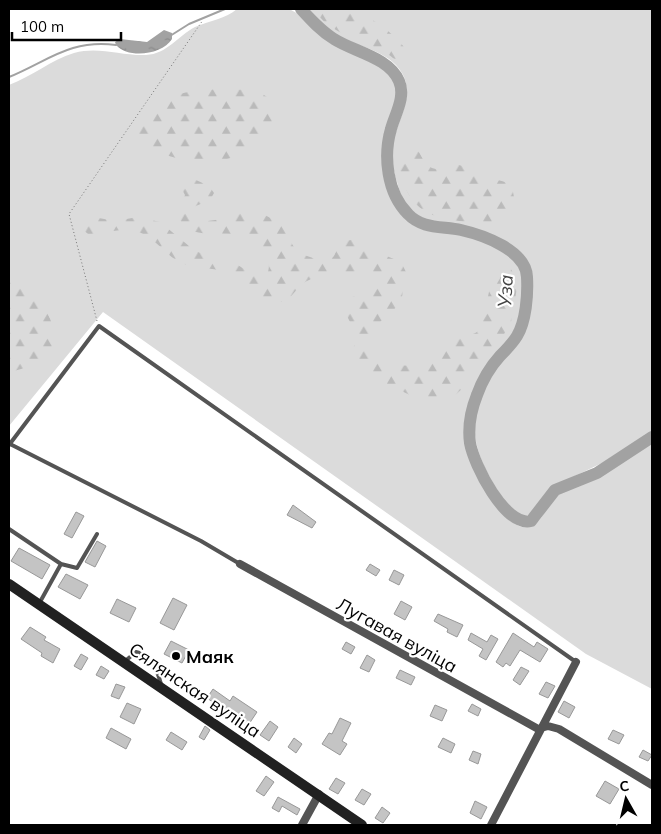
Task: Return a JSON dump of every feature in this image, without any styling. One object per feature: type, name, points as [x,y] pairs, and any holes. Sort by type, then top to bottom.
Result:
[{"type":"street","name":"Лугавая вуліца","points":[[240,564],[541,729],[548,726],[558,729],[652,785]]},
{"type":"street","name":"Сялянская вуліца","points":[[9,584],[362,825]]},
{"type":"street","points":[[491,825],[576,662]]},
{"type":"street","points":[[302,825],[319,794]]},
{"type":"lane","points":[[240,564],[201,541],[9,444],[99,326],[576,662]]},
{"type":"lane","points":[[9,529],[61,564],[78,568],[97,534]]},
{"type":"lane","points":[[38,604],[61,564]]},
{"type":"lane","points":[[124,662],[136,652],[144,653],[155,664],[163,689]]},
{"type":"path","points":[[99,326],[69,214],[203,20]]},
{"type":"green space","points":[[273,7],[291,10],[301,16],[326,39],[386,71],[393,79],[397,93],[395,105],[384,135],[382,146],[383,168],[390,191],[401,211],[408,219],[419,226],[430,230],[465,235],[486,242],[506,254],[520,270],[524,294],[518,324],[512,337],[491,361],[479,382],[467,414],[466,430],[467,446],[479,479],[505,516],[521,526],[533,525],[541,518],[553,499],[561,492],[598,476],[652,442],[652,689],[586,654],[103,312],[9,426],[9,85],[57,60],[83,51],[92,50],[137,55],[153,54],[166,48],[195,27],[222,18],[237,9]]},
{"type":"green space","points":[[336,8],[357,11],[376,22],[396,38],[408,54],[410,61],[403,64],[383,51],[345,35],[328,24],[314,9]]},
{"type":"green space","points":[[307,9],[652,9],[652,431],[602,463],[550,488],[536,508],[528,515],[519,514],[511,509],[490,479],[478,449],[475,419],[484,388],[516,343],[525,326],[531,298],[529,266],[523,257],[506,242],[484,232],[463,226],[424,219],[410,209],[400,190],[394,173],[392,159],[395,136],[406,100],[406,82],[402,73],[396,65],[381,54],[331,31]]},
{"type":"green space","points":[[220,89],[254,91],[265,96],[274,106],[276,112],[275,124],[270,134],[251,150],[215,162],[196,163],[162,153],[139,141],[136,137],[137,130],[146,116],[166,100],[185,93]]},
{"type":"green space","points":[[415,148],[426,164],[432,168],[439,169],[459,165],[480,176],[510,184],[513,192],[514,207],[508,219],[496,226],[487,226],[437,216],[417,205],[409,196],[403,182],[399,163],[403,149]]},
{"type":"green space","points":[[196,180],[209,186],[214,193],[210,200],[191,208],[188,216],[193,223],[230,218],[244,210],[257,211],[284,225],[298,253],[319,260],[330,259],[334,256],[340,242],[356,239],[377,252],[401,262],[406,272],[401,303],[374,330],[371,346],[374,352],[389,361],[405,366],[422,364],[438,355],[454,338],[477,332],[483,320],[493,273],[501,265],[511,269],[518,282],[511,322],[499,343],[464,387],[450,400],[436,404],[426,403],[361,371],[352,358],[356,334],[342,306],[352,297],[374,290],[374,282],[368,277],[361,274],[343,272],[324,275],[303,283],[288,299],[277,302],[268,301],[262,299],[237,278],[226,272],[190,266],[178,261],[141,233],[122,230],[88,234],[80,227],[81,223],[88,216],[115,221],[138,217],[160,222],[195,251],[236,264],[256,276],[267,274],[269,265],[267,255],[258,243],[246,237],[232,234],[191,231],[182,224],[178,211],[185,195],[179,184],[182,181]]},
{"type":"green space","points":[[9,274],[25,286],[48,314],[53,329],[53,342],[46,355],[32,365],[9,372]]},
{"type":"water","points":[[164,30],[172,33],[172,39],[161,49],[153,52],[128,52],[121,49],[115,42],[120,39],[147,42]]},
{"type":"building","points":[[293,505],[316,522],[312,528],[287,515]]},
{"type":"building","points":[[76,512],[84,516],[72,538],[64,534]]},
{"type":"building","points":[[97,541],[106,546],[95,567],[85,562]]},
{"type":"building","points":[[19,548],[50,565],[42,579],[11,561]]},
{"type":"building","points":[[370,564],[380,570],[376,576],[366,570]]},
{"type":"building","points":[[394,570],[404,575],[399,585],[389,580]]},
{"type":"building","points":[[66,574],[88,585],[80,599],[58,587]]},
{"type":"building","points":[[173,598],[187,605],[174,630],[160,623]]},
{"type":"building","points":[[117,599],[136,608],[129,622],[110,613]]},
{"type":"building","points":[[401,601],[412,607],[405,620],[394,614]]},
{"type":"building","points":[[438,614],[463,625],[457,637],[447,632],[448,629],[434,621]]},
{"type":"building","points":[[30,627],[46,637],[44,640],[60,649],[53,663],[41,656],[42,653],[21,639]]},
{"type":"building","points":[[471,633],[487,642],[491,635],[498,639],[486,660],[479,656],[483,649],[468,640]]},
{"type":"building","points":[[513,633],[534,647],[537,642],[548,649],[540,662],[520,650],[510,666],[506,663],[503,667],[496,662]]},
{"type":"building","points":[[171,641],[189,650],[182,663],[164,654]]},
{"type":"building","points":[[346,642],[355,647],[351,654],[342,649]]},
{"type":"building","points":[[81,654],[88,658],[81,670],[74,666]]},
{"type":"building","points":[[367,655],[375,660],[369,672],[360,668]]},
{"type":"building","points":[[101,666],[109,671],[104,679],[96,675]]},
{"type":"building","points":[[521,667],[529,671],[520,685],[513,680]]},
{"type":"building","points":[[400,670],[415,677],[411,685],[396,678]]},
{"type":"building","points":[[546,682],[555,686],[548,698],[539,694]]},
{"type":"building","points":[[116,684],[125,687],[119,699],[111,696]]},
{"type":"building","points":[[213,689],[230,701],[233,696],[257,712],[247,727],[207,698]]},
{"type":"building","points":[[564,701],[575,707],[569,718],[558,712]]},
{"type":"building","points":[[127,703],[141,709],[134,724],[120,717]]},
{"type":"building","points":[[472,704],[481,709],[478,716],[468,711]]},
{"type":"building","points":[[435,705],[447,710],[442,721],[430,716]]},
{"type":"building","points":[[340,718],[351,723],[342,741],[347,744],[340,755],[322,744],[329,733],[332,734]]},
{"type":"building","points":[[270,721],[278,727],[269,741],[260,735]]},
{"type":"building","points":[[205,726],[210,730],[204,740],[199,737]]},
{"type":"building","points":[[111,728],[131,739],[126,749],[106,738]]},
{"type":"building","points":[[613,730],[624,735],[619,744],[608,739]]},
{"type":"building","points":[[171,732],[187,742],[182,750],[166,740]]},
{"type":"building","points":[[294,738],[302,744],[296,753],[288,747]]},
{"type":"building","points":[[443,738],[455,744],[451,753],[438,747]]},
{"type":"building","points":[[643,750],[652,755],[648,761],[639,757]]},
{"type":"building","points":[[473,751],[481,754],[478,764],[469,760]]},
{"type":"building","points":[[266,776],[274,782],[264,796],[256,791]]},
{"type":"building","points":[[336,778],[345,783],[338,794],[329,789]]},
{"type":"building","points":[[605,781],[619,789],[610,804],[596,796]]},
{"type":"building","points":[[362,789],[371,794],[364,805],[355,800]]},
{"type":"building","points":[[278,797],[300,809],[297,815],[282,806],[279,812],[272,808]]},
{"type":"building","points":[[475,801],[487,807],[481,819],[470,813]]},
{"type":"building","points":[[382,807],[390,813],[383,823],[375,818]]},
{"type":"waterway","points":[[170,36],[189,24],[225,9]]},
{"type":"waterway","name":"Уза","points":[[301,9],[320,29],[334,39],[387,66],[399,81],[401,99],[391,129],[387,162],[395,196],[408,214],[426,225],[461,230],[491,240],[511,252],[525,267],[527,277],[526,308],[520,330],[509,347],[496,360],[484,379],[475,401],[470,425],[469,437],[473,453],[484,479],[501,505],[521,520],[531,521],[555,490],[597,473],[652,437]]},
{"type":"waterway","points":[[9,77],[72,48],[85,45],[116,45]]},
{"type":"place","name":"Маяк","points":[[176,656]]}]
